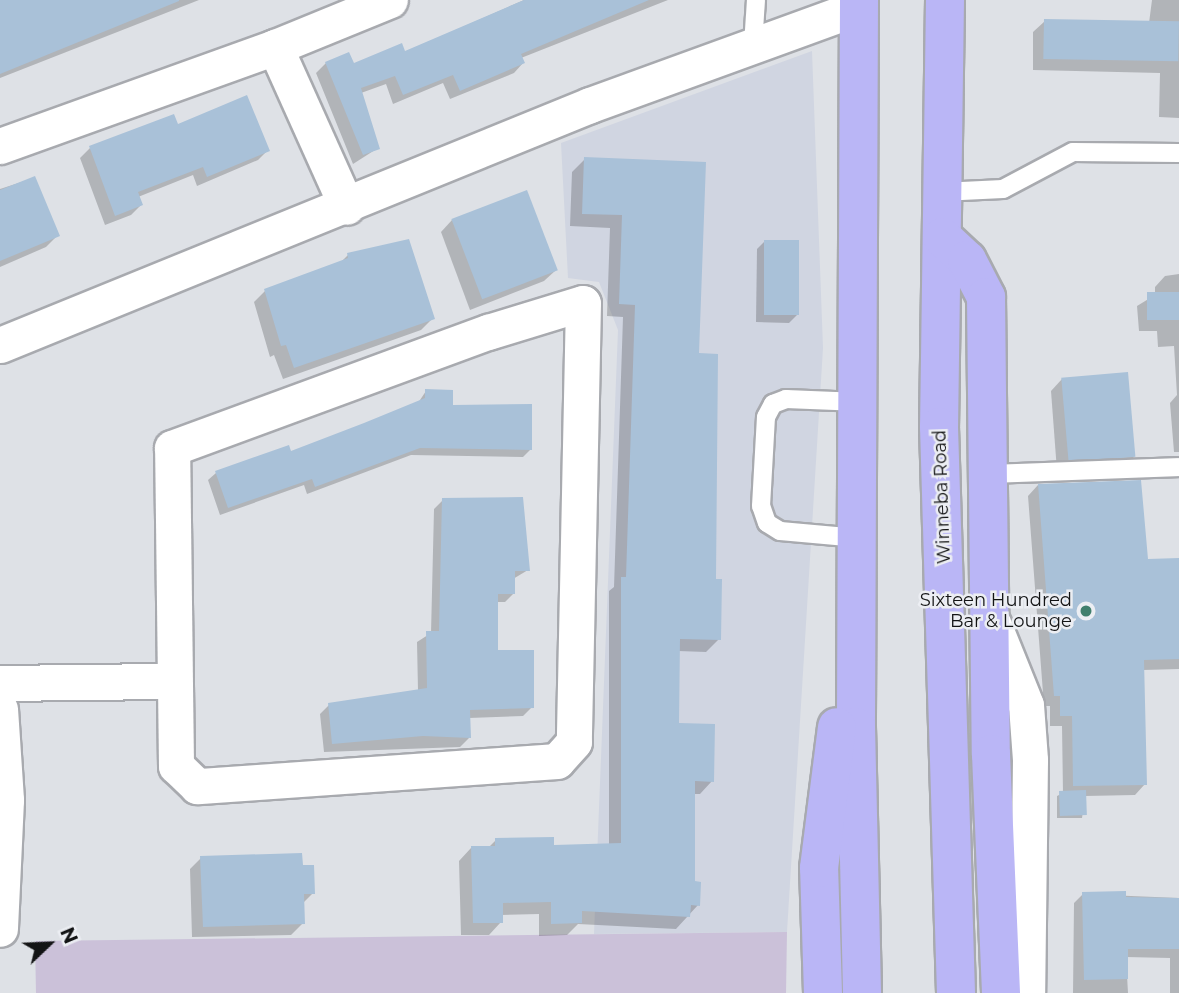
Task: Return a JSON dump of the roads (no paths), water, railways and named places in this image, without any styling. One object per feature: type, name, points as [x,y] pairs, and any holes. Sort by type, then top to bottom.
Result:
[{"type":"highway","name":"Winneba Road","points":[[945,0],[939,427],[956,993]]},
{"type":"highway","points":[[859,3],[860,402],[856,727],[862,993]]},
{"type":"highway","points":[[942,237],[967,260],[986,297],[992,474],[991,754],[1001,993]]},
{"type":"highway","points":[[823,993],[819,868],[858,548]]},
{"type":"street","points":[[0,146],[275,47],[390,0]]},
{"type":"street","points":[[0,345],[347,207],[590,105],[859,3]]},
{"type":"street","points":[[275,47],[347,207]]},
{"type":"street","points":[[583,303],[574,742],[557,761],[197,786],[176,766],[171,681],[172,448],[488,332],[583,303]]},
{"type":"street","points":[[993,623],[1026,705],[1030,760],[1027,993]]},
{"type":"street","points":[[0,683],[171,681]]},
{"type":"street","points":[[0,709],[6,800],[0,929]]},
{"type":"lane","points":[[753,45],[756,0]]},
{"type":"lane","points":[[941,192],[1003,188],[1073,152],[1179,153]]},
{"type":"lane","points":[[858,548],[780,531],[767,523],[761,506],[765,417],[773,404],[786,399],[860,402]]},
{"type":"lane","points":[[992,474],[1179,467]]},
{"type":"place","name":"Sixteen Hundred Bar & Lounge","points":[[1086,611]]}]
